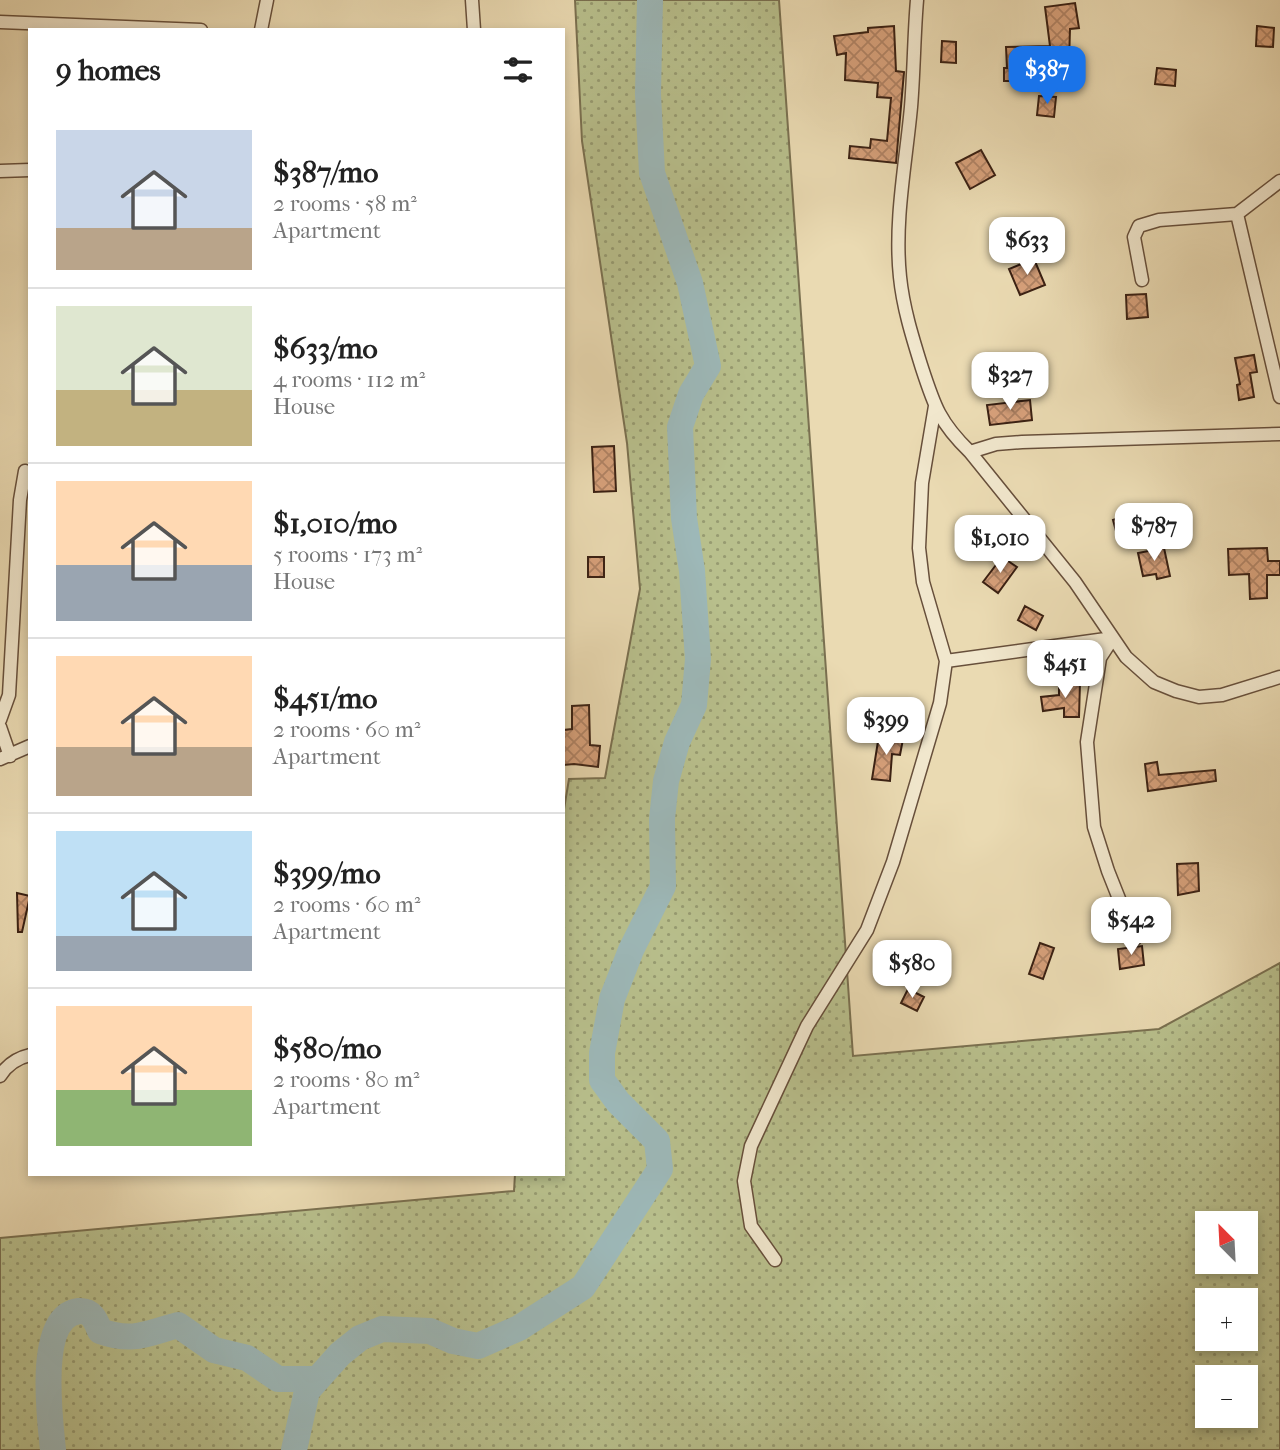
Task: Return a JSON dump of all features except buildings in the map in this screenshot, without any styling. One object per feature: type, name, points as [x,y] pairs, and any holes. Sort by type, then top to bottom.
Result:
[{"type":"street","points":[[261,28],[267,0]]},
{"type":"street","points":[[472,0],[474,28]]},
{"type":"street","points":[[917,0],[912,95],[899,240],[900,276],[916,347],[934,406],[951,433],[970,452],[1075,582],[1126,657],[1154,682],[1199,697],[1222,695],[1280,677]]},
{"type":"street","points":[[0,22],[151,28]]},
{"type":"street","points":[[0,171],[28,170]]},
{"type":"street","points":[[1142,280],[1134,237],[1139,226],[1159,220],[1237,215],[1280,181]]},
{"type":"street","points":[[1237,215],[1280,397]]},
{"type":"street","points":[[775,1260],[751,1226],[744,1181],[751,1146],[807,1026],[867,930],[896,850],[940,703],[946,662],[925,592],[919,548],[922,483],[934,406]]},
{"type":"street","points":[[970,452],[996,444],[1022,442],[1150,436],[1280,435]]},
{"type":"street","points":[[0,720],[9,695],[20,499],[25,471]]},
{"type":"street","points":[[946,662],[1113,638]]},
{"type":"street","points":[[1113,638],[1100,658],[1087,742],[1094,827],[1135,939]]},
{"type":"street","points":[[0,727],[5,758],[28,747]]},
{"type":"street","points":[[0,1076],[5,1067],[28,1055]]},
{"type":"green space","points":[[575,0],[779,0],[853,1056],[1159,1029],[1280,963],[1280,1450],[0,1450],[0,1238],[514,1191],[515,1176],[565,1176],[565,803],[569,779],[605,778],[640,589],[627,443],[582,141]]},
{"type":"waterway","points":[[294,1450],[307,1391],[340,1354],[360,1338],[382,1329],[430,1331],[453,1341],[478,1346],[519,1328],[583,1287],[660,1169],[657,1141],[618,1102],[602,1080],[602,1053],[612,999],[631,950],[663,886],[662,819],[666,781],[677,742],[694,705],[698,659],[692,571],[684,518],[680,427],[691,394],[708,366],[690,283],[652,173],[648,94],[650,0]]},
{"type":"waterway","points":[[53,1450],[49,1394],[51,1349],[56,1331],[65,1317],[79,1311],[90,1314],[100,1331],[112,1335],[140,1336],[178,1325],[214,1350],[247,1358],[278,1379],[317,1379]]}]
